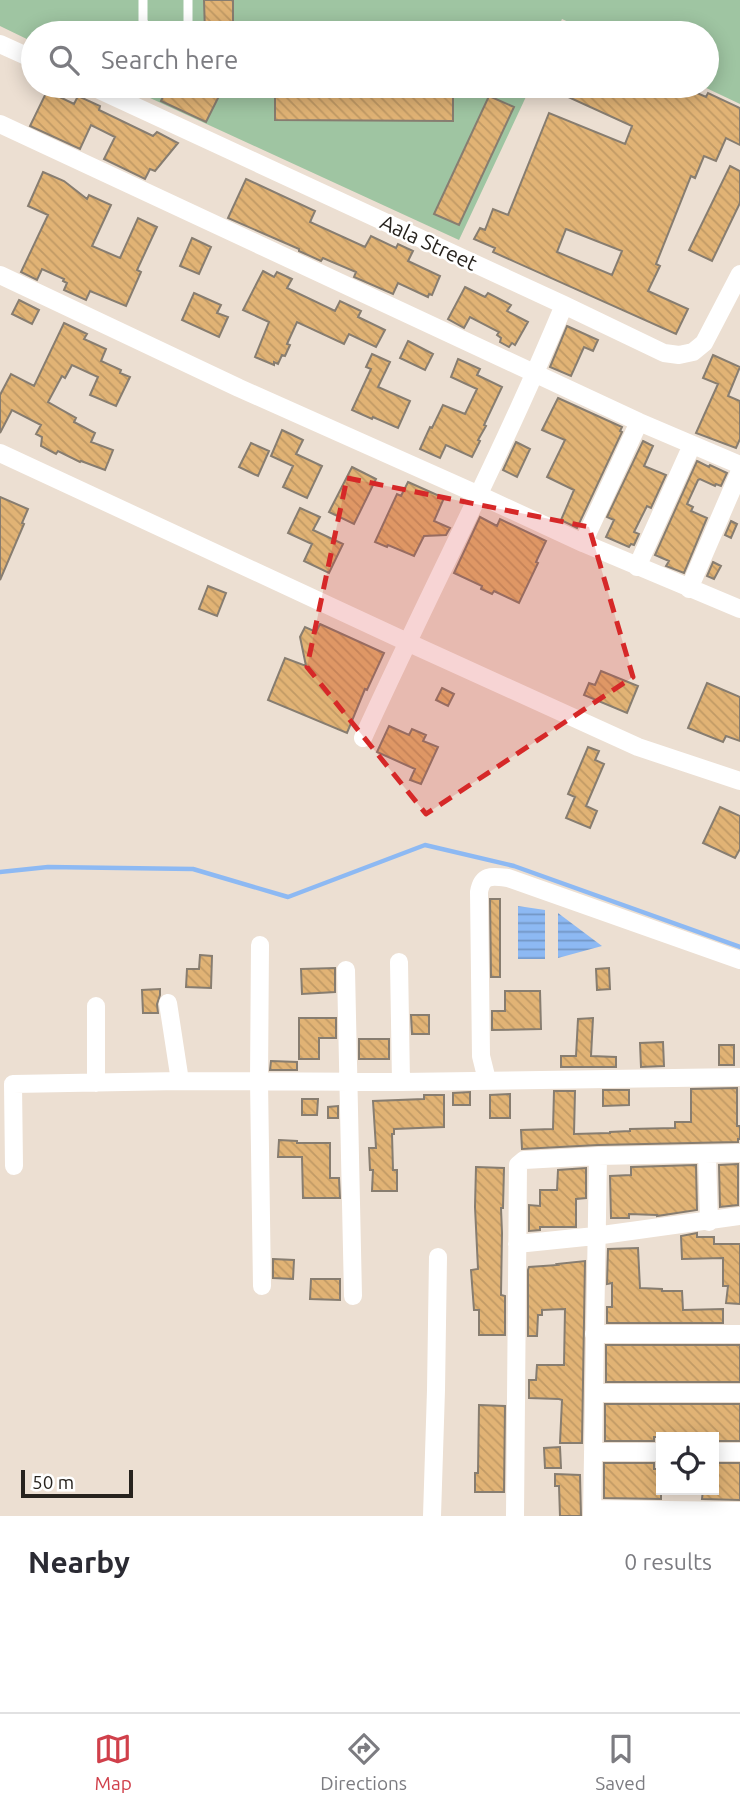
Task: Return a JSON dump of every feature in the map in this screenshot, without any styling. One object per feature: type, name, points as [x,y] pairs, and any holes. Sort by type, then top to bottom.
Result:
[{"type":"street","points":[[0,44],[21,54]]},
{"type":"street","name":"Aala Street","points":[[133,98],[664,353],[679,355],[693,352],[704,343],[735,290],[740,274]]},
{"type":"street","points":[[0,124],[639,422],[740,465]]},
{"type":"street","points":[[0,275],[239,388],[637,567],[740,609]]},
{"type":"street","points":[[363,738],[536,373],[564,304]]},
{"type":"street","points":[[583,543],[639,422]]},
{"type":"street","points":[[637,567],[692,445]]},
{"type":"street","points":[[0,453],[638,747],[740,781]]},
{"type":"street","points":[[689,589],[740,471]]},
{"type":"street","points":[[487,1080],[481,1056],[479,892],[480,883],[486,878],[508,878],[740,960]]},
{"type":"street","points":[[260,945],[262,1286]]},
{"type":"street","points":[[399,962],[401,1082]]},
{"type":"street","points":[[346,970],[353,1296]]},
{"type":"street","points":[[168,1003],[180,1081]]},
{"type":"street","points":[[96,1006],[96,1083]]},
{"type":"street","points":[[14,1166],[13,1084],[740,1077]]},
{"type":"street","points":[[515,1516],[518,1165],[524,1160],[598,1156],[740,1153]]},
{"type":"street","points":[[707,1154],[709,1222]]},
{"type":"street","points":[[598,1156],[592,1513],[740,1511]]},
{"type":"street","points":[[517,1244],[596,1237],[740,1216]]},
{"type":"street","points":[[432,1516],[438,1257]]},
{"type":"street","points":[[594,1334],[740,1334]]},
{"type":"street","points":[[594,1393],[740,1393]]},
{"type":"street","points":[[593,1452],[656,1452]]},
{"type":"street","points":[[719,1452],[740,1452]]},
{"type":"lane","points":[[143,0],[143,21]]},
{"type":"lane","points":[[188,0],[188,21]]},
{"type":"highlighted area","points":[[347,478],[589,527],[633,677],[426,814],[307,667]]},
{"type":"green space","points":[[0,0],[740,0],[740,104],[719,94],[719,21],[21,21],[21,36],[0,26]]},
{"type":"green space","points":[[150,98],[525,98],[459,240]]},
{"type":"water","points":[[518,906],[545,910],[545,959],[518,959]]},
{"type":"water","points":[[558,913],[602,946],[558,958]]},
{"type":"building","points":[[204,0],[233,0],[233,21],[205,21]]},
{"type":"building","points":[[44,98],[62,98],[74,104],[77,98],[82,98],[100,106],[99,110],[153,136],[157,132],[178,143],[155,171],[150,169],[145,179],[104,159],[115,137],[91,125],[80,149],[30,126]]},
{"type":"building","points":[[162,98],[218,98],[206,122],[161,101]]},
{"type":"building","points":[[275,98],[453,98],[453,121],[275,120]]},
{"type":"building","points":[[488,98],[514,107],[459,225],[434,214]]},
{"type":"building","points":[[570,98],[719,98],[740,108],[740,145],[726,138],[716,161],[704,156],[695,178],[691,176],[656,264],[660,266],[648,291],[688,309],[676,334],[493,252],[495,248],[474,239],[480,228],[485,230],[493,209],[508,215],[549,113],[625,144],[632,126]],"holes":[[[566,229],[622,251],[612,275],[557,252]]]},
{"type":"building","points":[[730,166],[740,171],[740,203],[712,261],[689,250]]},
{"type":"building","points":[[43,172],[64,181],[87,199],[89,195],[111,205],[92,246],[120,258],[138,218],[157,227],[137,270],[141,272],[126,306],[90,291],[86,300],[64,290],[67,283],[64,279],[42,269],[37,280],[21,272],[48,215],[28,206]]},
{"type":"building","points":[[246,179],[315,211],[310,222],[365,247],[371,236],[396,248],[398,244],[413,251],[408,261],[440,276],[432,295],[429,294],[428,297],[398,283],[393,294],[354,277],[356,272],[323,258],[321,261],[228,218]]},
{"type":"building","points":[[192,238],[211,247],[199,274],[180,266]]},
{"type":"building","points":[[263,271],[274,277],[277,272],[292,279],[287,288],[335,311],[340,301],[361,311],[358,317],[385,330],[376,347],[349,334],[344,344],[297,322],[287,344],[290,345],[278,364],[274,362],[274,365],[255,357],[269,322],[243,310]]},
{"type":"building","points":[[465,287],[485,297],[488,293],[511,305],[507,311],[528,322],[515,345],[512,343],[509,347],[500,342],[501,338],[497,335],[499,332],[470,317],[464,328],[448,319]]},
{"type":"building","points":[[194,293],[221,305],[217,313],[228,317],[219,337],[182,320]]},
{"type":"building","points":[[19,300],[39,310],[32,324],[12,314]]},
{"type":"building","points":[[64,323],[87,334],[84,339],[106,349],[101,361],[130,377],[116,406],[90,395],[98,377],[72,365],[65,378],[62,376],[48,402],[76,418],[74,422],[95,433],[91,442],[113,450],[105,470],[58,451],[56,454],[41,446],[42,437],[36,434],[41,425],[12,410],[0,433],[0,395],[11,374],[34,386]]},
{"type":"building","points":[[567,326],[598,340],[593,351],[584,347],[571,376],[550,367]]},
{"type":"building","points":[[408,341],[433,354],[425,370],[400,358]]},
{"type":"building","points":[[372,354],[390,362],[378,387],[410,401],[398,428],[352,410],[371,369],[366,367]]},
{"type":"building","points":[[713,355],[740,367],[728,396],[740,401],[740,439],[736,448],[696,433],[718,384],[703,378]]},
{"type":"building","points":[[458,359],[480,369],[477,375],[502,387],[472,457],[446,445],[440,458],[420,449],[430,427],[432,428],[443,405],[465,414],[477,389],[451,377]]},
{"type":"building","points":[[558,398],[622,427],[577,528],[561,520],[574,490],[547,477],[565,440],[542,430]]},
{"type":"building","points":[[282,430],[303,440],[296,454],[322,466],[307,498],[283,487],[293,466],[271,456]]},
{"type":"building","points":[[643,441],[653,446],[644,466],[666,475],[651,508],[647,506],[634,532],[639,534],[634,545],[629,547],[606,537],[614,520],[607,517]]},
{"type":"building","points":[[516,442],[530,449],[517,477],[503,470]]},
{"type":"building","points":[[251,443],[269,451],[258,476],[239,467]]},
{"type":"building","points":[[697,461],[727,473],[721,486],[698,480],[687,504],[693,507],[691,511],[707,518],[684,573],[666,566],[669,561],[655,555]]},
{"type":"building","points":[[352,467],[376,479],[354,524],[329,512]]},
{"type":"building","points":[[408,482],[444,498],[434,521],[450,528],[446,535],[424,536],[414,556],[375,542],[397,494],[401,496]]},
{"type":"building","points":[[0,497],[28,509],[0,580]]},
{"type":"building","points":[[300,508],[320,517],[313,530],[343,544],[329,573],[304,561],[312,544],[288,533]]},
{"type":"building","points":[[480,517],[497,526],[500,519],[546,541],[519,603],[494,591],[492,594],[481,589],[482,586],[454,573]]},
{"type":"building","points":[[731,521],[737,524],[731,538],[725,535]]},
{"type":"building","points":[[713,562],[721,566],[714,579],[707,576]]},
{"type":"building","points":[[208,586],[226,593],[217,616],[199,609]]},
{"type":"building","points":[[320,624],[384,653],[367,690],[365,689],[347,733],[268,700],[285,658],[306,666],[300,637],[305,627],[316,632]]},
{"type":"building","points":[[601,671],[638,686],[627,713],[584,695],[589,683],[595,685]]},
{"type":"building","points":[[707,683],[740,697],[740,741],[726,736],[723,742],[688,728]]},
{"type":"building","points":[[442,688],[454,694],[448,706],[436,700]]},
{"type":"building","points":[[389,726],[409,735],[412,729],[426,735],[423,741],[438,747],[421,784],[410,780],[415,769],[377,752]]},
{"type":"building","points":[[588,747],[599,751],[595,760],[604,764],[586,806],[597,811],[590,828],[566,818],[575,797],[568,794]]},
{"type":"building","points":[[720,807],[740,816],[740,849],[735,858],[703,843]]},
{"type":"building","points":[[490,899],[500,899],[500,977],[491,977]]},
{"type":"building","points":[[200,955],[212,956],[211,988],[186,987],[187,969],[199,969]]},
{"type":"building","points":[[335,968],[335,992],[302,994],[301,969]]},
{"type":"building","points":[[609,968],[610,989],[597,990],[596,969]]},
{"type":"building","points":[[160,989],[158,1013],[143,1013],[142,990]]},
{"type":"building","points":[[505,991],[540,991],[541,1029],[492,1030],[492,1011],[505,1011]]},
{"type":"building","points":[[411,1015],[429,1015],[429,1034],[412,1034]]},
{"type":"building","points":[[299,1018],[336,1018],[336,1038],[319,1038],[319,1059],[299,1059]]},
{"type":"building","points":[[593,1018],[591,1056],[616,1057],[616,1067],[561,1067],[561,1056],[576,1056],[578,1019]]},
{"type":"building","points":[[359,1039],[389,1039],[389,1059],[359,1059]]},
{"type":"building","points":[[663,1042],[664,1066],[641,1067],[640,1043]]},
{"type":"building","points":[[719,1045],[734,1045],[734,1065],[719,1065]]},
{"type":"building","points":[[271,1061],[297,1062],[297,1070],[270,1070]]},
{"type":"building","points":[[737,1088],[737,1126],[740,1126],[738,1142],[522,1149],[521,1130],[553,1129],[554,1091],[575,1091],[574,1134],[675,1128],[675,1122],[691,1122],[691,1089]]},
{"type":"building","points":[[603,1090],[629,1090],[629,1105],[603,1106]]},
{"type":"building","points":[[470,1092],[470,1105],[453,1105],[453,1093]]},
{"type":"building","points":[[510,1094],[510,1118],[490,1118],[490,1095]]},
{"type":"building","points":[[424,1095],[444,1095],[444,1127],[394,1129],[393,1170],[397,1170],[397,1191],[372,1191],[373,1170],[370,1170],[369,1148],[376,1148],[373,1101],[424,1099]]},
{"type":"building","points":[[302,1099],[318,1099],[317,1115],[302,1115]]},
{"type":"building","points":[[338,1106],[338,1118],[328,1118],[328,1107]]},
{"type":"building","points":[[279,1140],[330,1143],[330,1178],[339,1178],[340,1198],[303,1198],[302,1157],[278,1157]]},
{"type":"building","points":[[738,1164],[738,1205],[720,1207],[719,1165]]},
{"type":"building","points":[[696,1165],[697,1210],[657,1216],[629,1214],[629,1218],[611,1218],[610,1176],[631,1175],[631,1167]]},
{"type":"building","points":[[476,1167],[504,1168],[501,1295],[505,1296],[505,1335],[479,1335],[479,1310],[474,1310],[471,1270],[478,1269]]},
{"type":"building","points":[[586,1168],[586,1198],[576,1199],[576,1227],[540,1227],[540,1230],[529,1231],[529,1205],[540,1206],[540,1190],[557,1190],[558,1170]]},
{"type":"building","points":[[697,1233],[697,1237],[714,1237],[714,1244],[740,1244],[740,1304],[726,1303],[728,1286],[723,1286],[723,1258],[682,1259],[681,1236]]},
{"type":"building","points":[[638,1248],[640,1288],[682,1291],[683,1310],[723,1309],[723,1323],[607,1323],[607,1307],[612,1307],[612,1283],[607,1284],[608,1249]]},
{"type":"building","points":[[273,1259],[294,1260],[293,1279],[273,1278]]},
{"type":"building","points":[[585,1261],[582,1443],[560,1443],[562,1400],[529,1398],[529,1380],[536,1380],[537,1365],[564,1365],[565,1309],[542,1310],[542,1315],[538,1315],[537,1336],[528,1336],[528,1270],[529,1267]]},
{"type":"building","points":[[311,1279],[340,1279],[340,1300],[310,1299]]},
{"type":"building","points":[[606,1345],[740,1345],[740,1382],[606,1382]]},
{"type":"building","points":[[605,1404],[740,1404],[740,1441],[719,1441],[719,1432],[656,1432],[654,1441],[605,1441]]},
{"type":"building","points":[[479,1405],[505,1406],[504,1492],[475,1492],[475,1473],[478,1473]]},
{"type":"building","points":[[560,1447],[561,1468],[545,1468],[544,1448]]},
{"type":"building","points":[[604,1463],[654,1463],[656,1495],[661,1495],[661,1499],[604,1498]]},
{"type":"building","points":[[719,1463],[740,1463],[740,1500],[702,1499],[702,1495],[719,1495]]},
{"type":"building","points":[[555,1474],[580,1475],[581,1516],[560,1516],[559,1486],[555,1486]]},
{"type":"waterway","points":[[0,872],[48,867],[193,869],[288,897],[425,845],[514,866],[740,947]]}]
